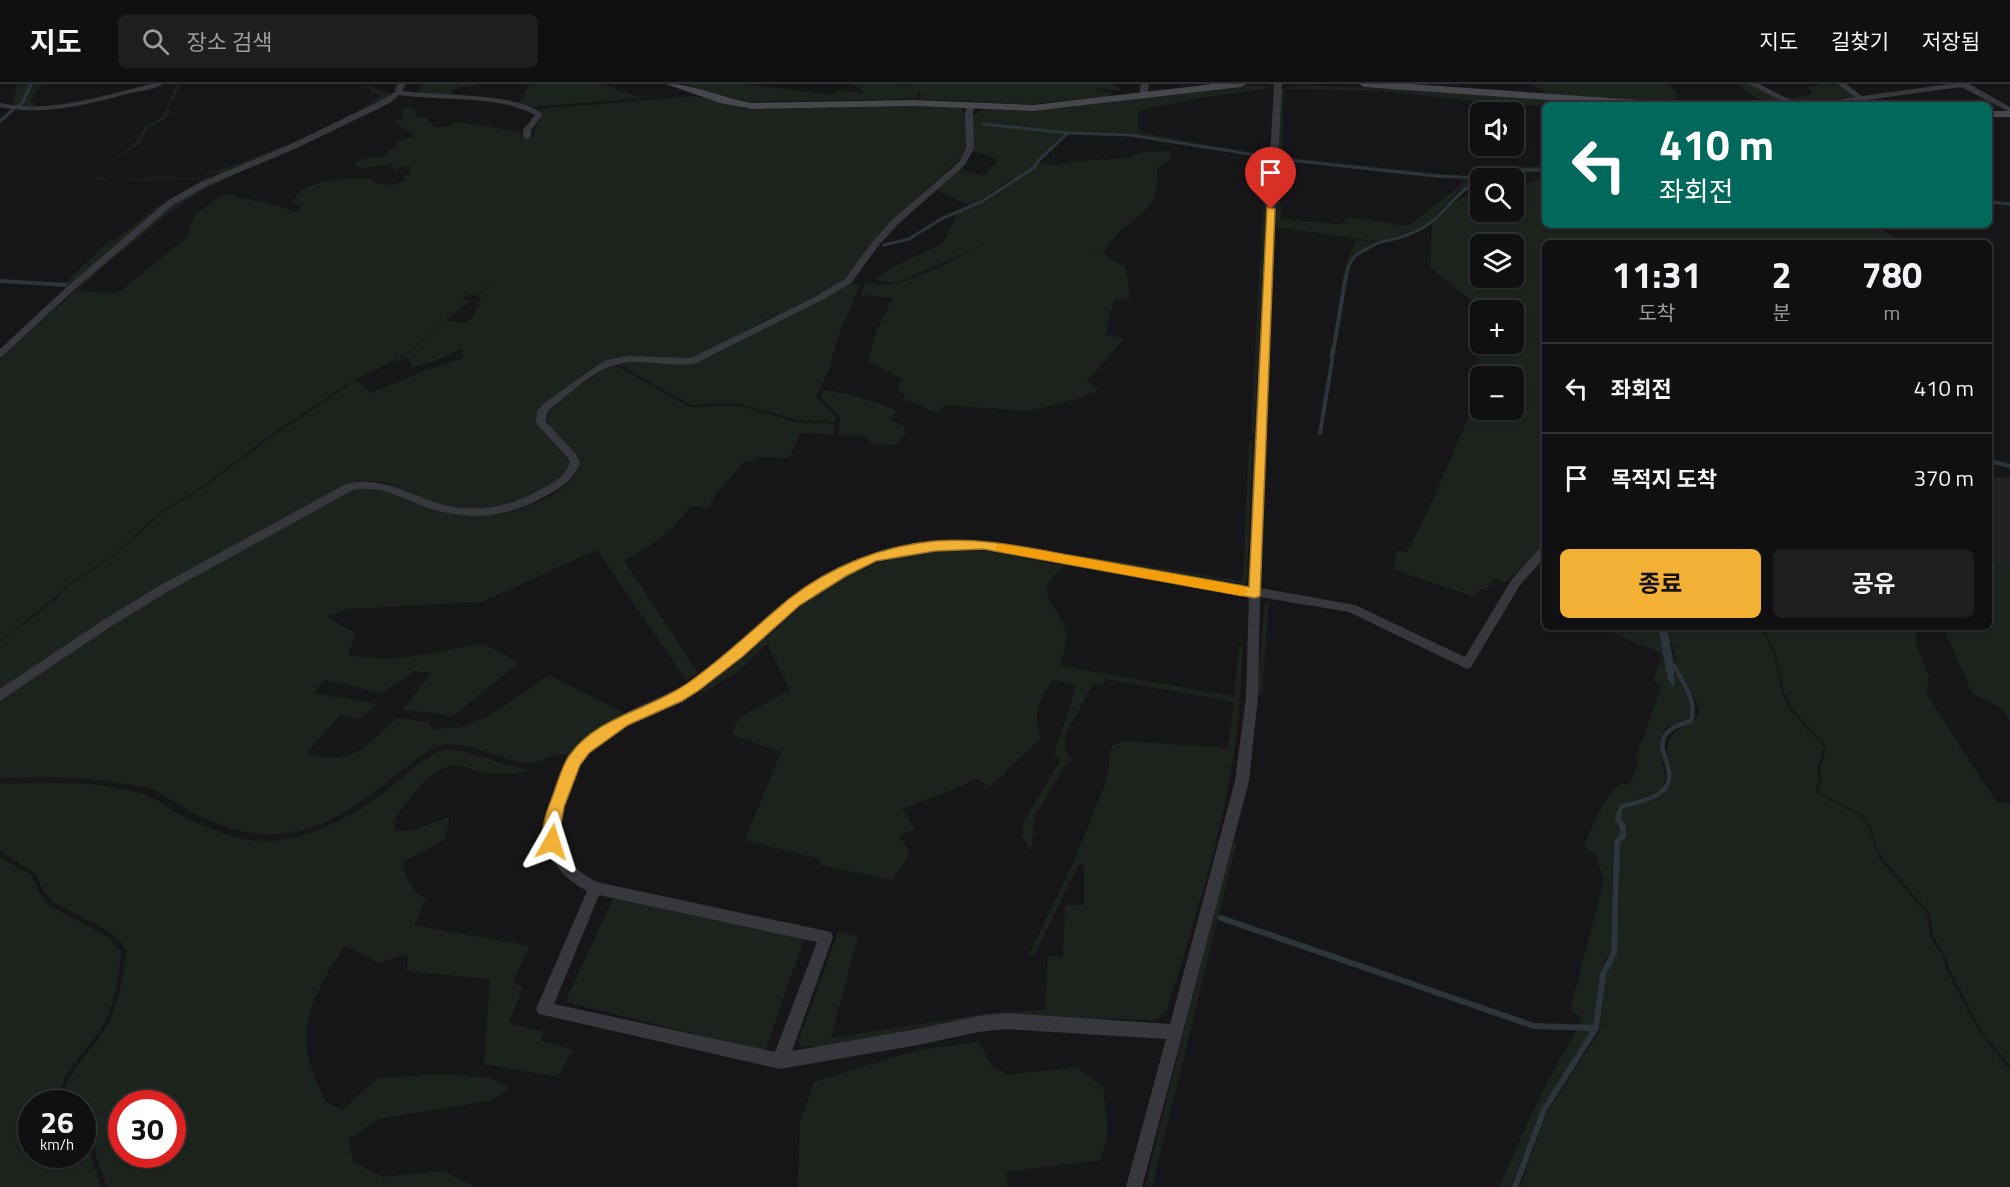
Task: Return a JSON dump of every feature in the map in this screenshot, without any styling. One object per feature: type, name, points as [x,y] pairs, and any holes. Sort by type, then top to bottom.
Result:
[{"type":"main road","points":[[671,84],[724,101],[752,106],[915,103],[1044,108],[1144,90],[1241,84]]},
{"type":"main road","points":[[1364,84],[1624,102]]},
{"type":"main road","points":[[1992,114],[2010,112]]},
{"type":"street","points":[[0,105],[18,110],[54,107],[159,84]]},
{"type":"street","points":[[0,354],[71,288],[170,203],[204,184],[279,153],[376,107],[398,93],[402,84]]},
{"type":"street","points":[[1134,1187],[1242,781],[1252,697],[1266,296],[1278,84]]},
{"type":"street","points":[[1753,84],[1790,102]]},
{"type":"street","points":[[1841,84],[1866,102]]},
{"type":"street","points":[[1836,102],[1962,84],[2010,112]]},
{"type":"street","points":[[398,93],[429,98],[484,99],[530,109],[539,114],[527,130],[527,137]]},
{"type":"street","points":[[0,696],[106,624],[154,595],[350,487],[384,485],[430,505],[474,514],[490,513],[521,505],[556,485],[573,472],[575,463],[572,456],[541,423],[542,412],[547,406],[611,362],[637,359],[674,363],[694,361],[840,286],[854,276],[876,243],[895,222],[965,159],[970,148],[969,113],[971,105]]},
{"type":"street","points":[[780,1061],[826,937],[595,888],[576,880],[558,858],[552,842],[552,825],[556,807],[574,762],[584,749],[623,721],[677,697],[709,676],[788,607],[814,588],[854,566],[894,552],[935,546],[983,545],[1351,608],[1467,664],[1516,582],[1542,553]]},
{"type":"street","points":[[595,888],[544,1009],[780,1061],[978,1024],[1006,1021],[1175,1032]]},
{"type":"shaded area","points":[[17,84],[30,84],[22,104],[31,84],[41,84],[30,102],[35,102],[32,107],[12,107]]},
{"type":"shaded area","points":[[155,84],[84,101],[41,107],[78,101]]},
{"type":"shaded area","points":[[177,84],[180,84],[175,97],[168,106],[171,111],[164,120],[147,129],[140,143],[107,165],[135,143],[145,127],[163,116]]},
{"type":"shaded area","points":[[360,84],[391,94],[394,93],[396,84],[399,84],[395,94],[274,153],[222,173],[195,174],[211,172],[247,160],[353,114],[380,95]]},
{"type":"shaded area","points":[[421,84],[482,84],[453,89],[451,98],[417,95]]},
{"type":"shaded area","points":[[529,84],[602,84],[642,98],[533,107],[520,104]]},
{"type":"shaded area","points":[[683,84],[744,84],[831,95],[837,90],[865,93],[853,84],[902,84],[907,89],[903,84],[1112,84],[1122,89],[1118,91],[1099,88],[1096,90],[1111,93],[1111,96],[1030,104],[918,99],[921,94],[919,91],[916,99],[746,102]]},
{"type":"shaded area","points":[[1531,84],[1669,84],[1678,96],[1674,100],[1656,101],[1550,95]]},
{"type":"shaded area","points":[[1738,84],[1750,84],[1785,102],[1767,102],[1747,92]]},
{"type":"shaded area","points":[[1823,84],[1837,85],[1854,97],[1832,102],[1793,102],[1785,99],[1808,96],[1812,92],[1808,87]]},
{"type":"shaded area","points":[[1258,85],[1272,88],[1199,98],[1138,111],[1138,132],[1268,156],[1142,136],[1068,133],[982,123],[1067,134],[1038,160],[1035,167],[1003,184],[979,203],[970,206],[934,188],[959,169],[983,176],[999,159],[971,151],[973,116],[981,110],[1065,108],[1175,92]]},
{"type":"shaded area","points":[[1299,85],[1396,89],[1580,102],[1542,102],[1542,105],[1524,105],[1524,102],[1486,102],[1378,91],[1284,89],[1282,157],[1470,175],[1470,178],[1280,159],[1281,219],[1341,224],[1348,217],[1408,226],[1461,185],[1464,181],[1462,179],[1470,179],[1470,184],[1456,193],[1430,221],[1407,236],[1381,242],[1276,227],[1281,89]]},
{"type":"shaded area","points":[[696,96],[745,109],[924,106],[961,108],[967,118],[965,148],[961,158],[876,239],[848,276],[834,287],[756,325],[697,359],[628,356],[609,360],[538,416],[570,463],[569,472],[532,497],[489,509],[458,509],[431,502],[387,483],[374,481],[347,486],[245,541],[0,694],[0,642],[53,602],[72,583],[113,557],[165,510],[198,491],[280,431],[356,380],[372,393],[420,372],[463,358],[462,348],[443,358],[412,368],[407,357],[386,365],[410,352],[446,321],[468,323],[481,304],[470,302],[478,302],[483,298],[477,296],[499,277],[476,295],[467,295],[462,299],[469,301],[409,352],[349,383],[278,430],[197,490],[164,509],[111,557],[71,582],[51,601],[0,641],[0,359],[164,210],[200,188],[238,174],[206,189],[178,207],[125,250],[122,250],[77,291],[118,293],[186,238],[195,215],[221,195],[235,194],[237,198],[261,201],[296,212],[302,206],[292,203],[296,195],[316,184],[357,178],[394,185],[406,180],[403,178],[411,172],[409,166],[394,169],[393,164],[359,168],[354,164],[362,159],[386,156],[388,151],[396,148],[397,141],[415,136],[393,121],[402,120],[402,108],[414,108],[417,118],[426,117],[434,127],[446,127],[457,122],[521,132],[521,138],[534,136],[535,128],[543,113],[538,109]]},
{"type":"shaded area","points":[[1172,151],[1168,162],[1157,167],[1154,198],[1147,209],[1119,232],[1104,254],[1092,249],[1126,267],[1130,299],[1114,300],[1105,334],[1124,339],[1086,382],[1100,390],[1074,400],[1027,411],[944,405],[938,413],[904,399],[905,393],[897,391],[902,379],[867,361],[878,327],[893,298],[861,295],[865,282],[879,285],[911,279],[991,241],[903,280],[889,283],[875,279],[890,268],[942,244],[958,213],[983,203],[1012,181],[1037,168],[1039,163],[1053,165],[1129,158],[1137,153]]},
{"type":"shaded area","points":[[1263,157],[1268,158],[1264,255],[1261,254]]},
{"type":"shaded area","points":[[1542,166],[1542,172],[1524,172],[1524,168],[1514,168]]},
{"type":"shaded area","points":[[195,174],[154,178],[120,179]]},
{"type":"shaded area","points":[[97,177],[120,179],[95,180]]},
{"type":"shaded area","points":[[214,177],[155,211],[71,284],[0,281],[65,283],[110,240],[113,241],[154,209],[204,179],[66,183]]},
{"type":"shaded area","points":[[1542,179],[1542,228],[1880,228],[1898,240],[1542,240],[1542,545],[1505,583],[1495,579],[1485,590],[1480,589],[1474,597],[1393,569],[1397,550],[1407,552],[1428,511],[1470,414],[1470,420],[1524,420],[1524,366],[1477,366],[1477,354],[1524,354],[1524,300],[1470,300],[1430,267],[1432,222],[1449,205],[1470,194],[1470,222],[1524,222],[1524,183]]},
{"type":"shaded area","points":[[1356,240],[1378,243],[1354,255],[1348,261],[1331,358],[1329,357],[1330,346],[1332,346],[1345,266]]},
{"type":"shaded area","points":[[1260,257],[1264,257],[1254,434],[1251,435]]},
{"type":"shaded area","points":[[850,283],[860,285],[840,331],[829,369],[816,397],[836,417],[835,422],[797,420],[737,403],[691,405],[618,364],[629,362],[683,363],[707,359]]},
{"type":"shaded area","points":[[615,365],[690,407],[736,405],[796,422],[836,424],[833,434],[800,433],[790,458],[758,457],[752,462],[744,462],[717,492],[709,508],[691,506],[661,538],[624,560],[698,673],[686,680],[597,550],[482,602],[348,609],[328,616],[355,633],[348,656],[387,659],[429,654],[483,643],[519,663],[453,716],[403,709],[431,673],[415,671],[382,693],[324,680],[314,693],[377,704],[360,719],[340,715],[307,753],[335,758],[346,756],[366,745],[396,718],[429,722],[432,729],[458,728],[487,717],[549,675],[627,714],[574,748],[569,755],[555,755],[528,763],[471,747],[448,744],[436,746],[363,800],[332,819],[315,826],[279,834],[246,832],[213,822],[149,788],[75,778],[0,778],[0,701],[162,592],[351,490],[379,490],[450,512],[479,516],[510,512],[548,498],[574,477],[578,469],[579,458],[548,426],[552,408],[591,378]]},
{"type":"shaded area","points":[[824,390],[849,394],[897,410],[889,419],[904,426],[905,435],[895,445],[872,444],[865,435],[838,435],[840,416],[820,397]]},
{"type":"shaded area","points":[[1253,440],[1247,582],[1245,584],[1092,561],[1092,557],[1241,581],[1243,578],[1249,441]]},
{"type":"shaded area","points":[[1992,477],[2010,478],[2010,590],[1992,586]]},
{"type":"shaded area","points":[[938,548],[975,549],[1065,566],[1048,582],[1047,589],[1051,603],[1066,633],[1061,666],[1234,696],[1239,647],[1243,647],[1236,739],[1224,808],[1198,910],[1167,1010],[1156,1020],[1063,1018],[830,1047],[800,1046],[799,1040],[838,932],[858,936],[831,1038],[990,1013],[1045,1010],[1048,956],[1063,957],[1065,905],[1084,905],[1084,865],[1079,864],[1034,956],[1028,956],[1075,859],[1105,784],[1112,745],[1124,741],[1228,748],[1234,702],[1106,679],[1102,685],[1093,684],[1067,731],[1064,746],[1074,760],[1067,763],[1035,815],[1031,850],[1022,836],[1024,821],[1061,759],[1054,755],[1076,685],[1053,680],[1038,708],[1037,722],[1041,738],[989,788],[979,779],[903,809],[915,829],[900,836],[910,854],[893,880],[819,865],[820,859],[745,840],[781,752],[732,735],[737,719],[790,690],[767,644],[739,671],[703,693],[701,690],[742,659],[801,606],[841,579],[883,561]]},
{"type":"shaded area","points":[[1992,560],[2010,568],[2010,723],[2003,709],[1973,694],[1944,630],[1992,630]]},
{"type":"shaded area","points":[[1269,602],[1262,695],[1256,694],[1265,604]]},
{"type":"shaded area","points":[[1606,630],[1659,630],[1668,680],[1674,686],[1674,670],[1690,703],[1692,713],[1689,720],[1673,724],[1664,731],[1660,740],[1665,770],[1662,787],[1619,806],[1615,818],[1620,827],[1620,835],[1615,840],[1613,854],[1611,952],[1604,961],[1600,973],[1594,1027],[1577,1027],[1582,1018],[1570,1011],[1604,880],[1596,855],[1584,847],[1598,813],[1608,797],[1621,784],[1629,785],[1639,762],[1635,759],[1662,685],[1653,680],[1662,657],[1658,652]]},
{"type":"shaded area","points":[[1659,630],[1668,630],[1674,665],[1674,687],[1668,680]]},
{"type":"shaded area","points":[[1668,630],[1762,630],[1774,654],[1781,689],[1788,707],[1824,747],[1818,767],[1820,779],[1816,787],[1818,794],[1859,815],[1868,825],[1881,860],[1926,913],[1931,937],[1981,1034],[2010,1070],[2010,1187],[1520,1187],[1547,1112],[1600,1031],[1605,973],[1616,954],[1620,889],[1618,867],[1620,842],[1624,836],[1621,817],[1624,809],[1664,791],[1671,777],[1667,751],[1669,741],[1679,729],[1692,722],[1699,714],[1697,703],[1678,667]]},
{"type":"shaded area","points":[[1764,630],[1915,630],[1916,644],[1929,676],[1926,693],[1997,803],[2010,803],[2010,1066],[1983,1034],[1936,941],[1928,912],[1883,859],[1876,846],[1870,825],[1860,814],[1820,793],[1818,788],[1822,780],[1820,771],[1826,747],[1791,707],[1783,689],[1776,654]]},
{"type":"shaded area","points":[[447,749],[457,750],[529,770],[513,774],[492,774],[460,766],[450,766],[431,776],[394,821],[395,831],[414,830],[449,817],[446,838],[402,862],[413,888],[426,898],[414,925],[530,946],[513,982],[523,987],[509,1023],[544,1032],[541,1040],[573,1050],[558,1077],[484,1064],[490,979],[407,971],[408,954],[379,963],[345,945],[312,1005],[306,1031],[306,1045],[311,1067],[326,1103],[342,1110],[378,1078],[444,1074],[491,1078],[510,1088],[489,1101],[379,1119],[349,1139],[353,1162],[384,1177],[444,1171],[475,1187],[107,1187],[96,1155],[96,1090],[66,1090],[65,1087],[109,1022],[118,996],[126,950],[112,933],[53,902],[43,890],[36,874],[0,851],[0,784],[73,783],[128,790],[154,798],[177,813],[216,831],[243,839],[271,841],[314,832],[342,820],[391,787],[431,755]]},
{"type":"shaded area","points":[[1237,841],[1152,1187],[1145,1187],[1231,842]]},
{"type":"shaded area","points":[[0,857],[32,876],[39,893],[49,905],[108,937],[122,952],[116,989],[108,1016],[70,1071],[60,1090],[18,1090],[18,1168],[95,1168],[102,1187],[0,1187]]},
{"type":"shaded area","points":[[614,897],[805,937],[765,1051],[565,1002]]},
{"type":"shaded area","points":[[1593,1029],[1542,1108],[1511,1187],[1499,1187],[1535,1107],[1577,1030]]},
{"type":"shaded area","points":[[980,1042],[992,1067],[1008,1075],[1077,1067],[1103,1087],[1108,1132],[1101,1160],[1006,1172],[1008,1187],[798,1187],[800,1121],[814,1082],[914,1051]]},
{"type":"waterway","points":[[17,107],[22,103],[31,84]]},
{"type":"waterway","points":[[0,121],[13,110]]},
{"type":"waterway","points":[[983,124],[1068,133]]},
{"type":"waterway","points":[[884,245],[909,239],[941,219],[981,202],[1035,167],[1039,160],[1068,133]]},
{"type":"waterway","points":[[1068,133],[1130,135],[1268,157]]},
{"type":"waterway","points":[[1279,159],[1436,176],[1470,177]]},
{"type":"waterway","points":[[1524,170],[1542,170]]},
{"type":"waterway","points":[[1381,242],[1404,236],[1424,227],[1470,186]]},
{"type":"waterway","points":[[1992,202],[2010,204]]},
{"type":"waterway","points":[[1346,277],[1353,259],[1378,243]]},
{"type":"waterway","points":[[1332,358],[1346,276]]},
{"type":"waterway","points":[[0,281],[66,285]]},
{"type":"waterway","points":[[1320,433],[1332,361]]},
{"type":"waterway","points":[[1992,462],[2010,466]]},
{"type":"waterway","points":[[1619,816],[1621,807],[1650,798],[1665,788],[1669,779],[1662,743],[1665,735],[1674,727],[1691,721],[1693,714],[1691,699],[1674,665]]},
{"type":"waterway","points":[[1596,1028],[1603,974],[1614,953],[1617,842],[1623,836],[1623,827],[1618,819],[1619,814]]},
{"type":"waterway","points":[[1221,918],[1534,1026],[1596,1028]]},
{"type":"waterway","points":[[1515,1187],[1544,1110],[1596,1028]]},
{"type":"slow traffic","points":[[1001,548],[1242,591]]},
{"type":"route","points":[[552,842],[552,825],[556,807],[574,762],[584,749],[623,721],[677,697],[693,687],[737,653],[774,618],[814,588],[841,572],[872,558],[935,546],[983,545],[1255,593],[1258,469],[1271,209]]}]
